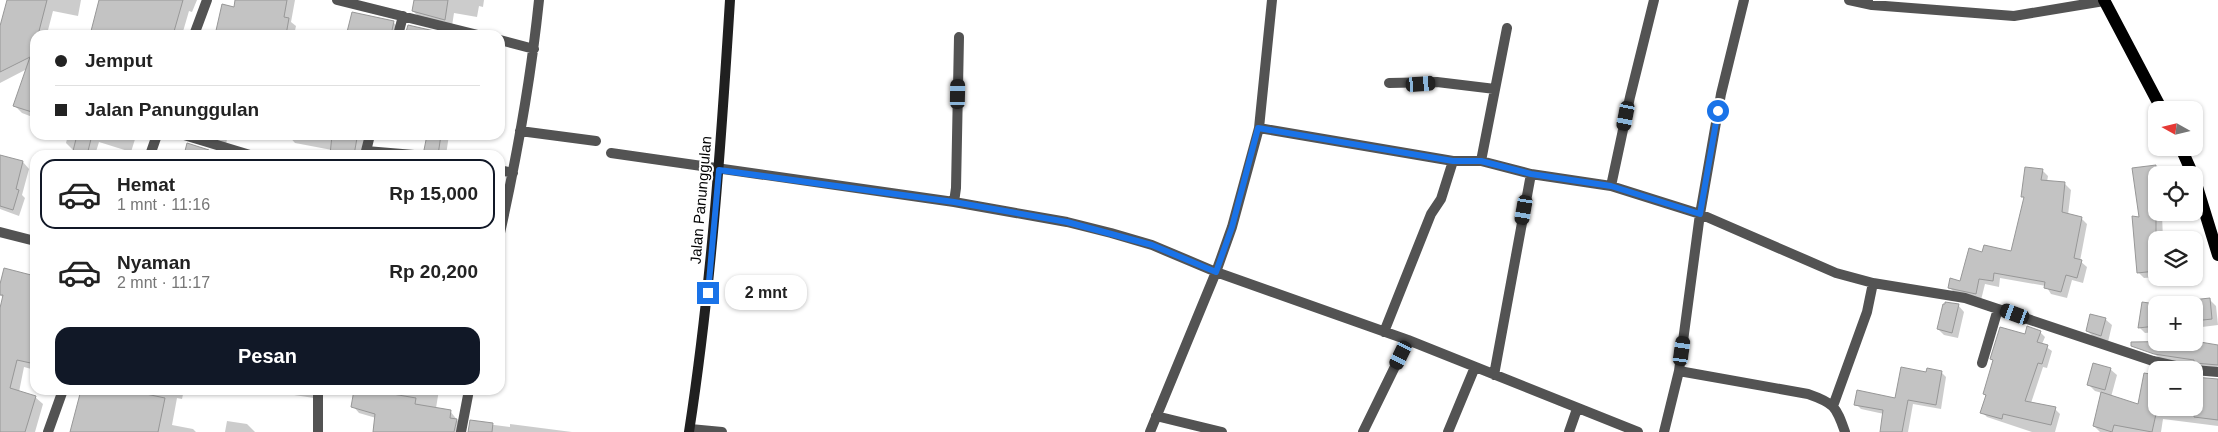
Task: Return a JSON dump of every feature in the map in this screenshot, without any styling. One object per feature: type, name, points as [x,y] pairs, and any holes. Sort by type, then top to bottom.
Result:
[{"type":"main road","name":"Jalan Panunggulan","points":[[690,430],[708,293],[719,170],[730,0]]},
{"type":"main road","points":[[2104,1],[2157,101]]},
{"type":"main road","points":[[2203,208],[2218,255]]},
{"type":"street","points":[[196,30],[207,0]]},
{"type":"street","points":[[337,0],[458,30]]},
{"type":"street","points":[[505,210],[534,49],[539,0]]},
{"type":"street","points":[[1150,432],[1216,272],[1232,227],[1258,128],[1272,0]]},
{"type":"street","points":[[1611,186],[1630,97],[1654,0]]},
{"type":"street","points":[[1664,432],[1673,403],[1679,371],[1700,214],[1721,94],[1744,0]]},
{"type":"street","points":[[1849,0],[1872,4],[2014,16],[2104,1]]},
{"type":"street","points":[[399,30],[403,16]]},
{"type":"street","points":[[1481,161],[1507,28]]},
{"type":"street","points":[[954,202],[956,188],[959,37]]},
{"type":"street","points":[[505,41],[534,49]]},
{"type":"street","points":[[1389,83],[1437,82],[1495,90]]},
{"type":"street","points":[[1258,128],[1453,161],[1481,161],[1531,174],[1611,186],[1700,214],[1836,273],[1873,283],[1965,298],[2153,361]]},
{"type":"street","points":[[520,131],[596,141]]},
{"type":"street","points":[[200,140],[234,150]]},
{"type":"street","points":[[611,153],[719,170],[954,202],[1067,222],[1112,233],[1152,245],[1216,272],[1408,340],[1638,432]]},
{"type":"street","points":[[1384,332],[1431,214],[1441,199],[1453,161]]},
{"type":"street","points":[[505,171],[513,173]]},
{"type":"street","points":[[1494,375],[1531,174]]},
{"type":"street","points":[[0,232],[30,240]]},
{"type":"street","points":[[1833,406],[1867,312],[1873,283]]},
{"type":"street","points":[[1982,363],[1998,309]]},
{"type":"street","points":[[1363,432],[1408,340]]},
{"type":"street","points":[[1448,432],[1475,367]]},
{"type":"street","points":[[1679,371],[1808,394],[1828,401],[1838,411],[1845,432]]},
{"type":"street","points":[[2203,371],[2218,372]]},
{"type":"street","points":[[48,432],[61,395]]},
{"type":"street","points":[[318,395],[318,432]]},
{"type":"street","points":[[462,432],[468,395]]},
{"type":"street","points":[[1569,432],[1577,409]]},
{"type":"street","points":[[1156,416],[1222,432]]},
{"type":"street","points":[[690,430],[722,432]]},
{"type":"building","points":[[7,0],[47,0],[39,30],[30,30],[30,57],[0,72],[0,26]]},
{"type":"building","points":[[99,0],[183,0],[174,30],[91,30]]},
{"type":"building","points":[[235,0],[287,0],[284,17],[289,18],[287,30],[216,30],[222,4],[234,7]]},
{"type":"building","points":[[414,0],[448,0],[445,20],[412,11]]},
{"type":"building","points":[[352,12],[394,21],[392,30],[348,30]]},
{"type":"building","points":[[408,25],[430,30],[406,30]]},
{"type":"building","points":[[30,57],[30,111],[13,106]]},
{"type":"building","points":[[76,140],[91,140],[88,150],[73,150]]},
{"type":"building","points":[[332,140],[357,140],[355,150],[330,150]]},
{"type":"building","points":[[426,140],[440,140],[439,150],[424,150]]},
{"type":"building","points":[[187,143],[209,150],[185,150]]},
{"type":"building","points":[[0,155],[23,161],[16,189],[19,190],[13,210],[0,206]]},
{"type":"building","points":[[2148,166],[2148,221],[2156,221],[2156,231],[2148,231],[2148,272],[2137,273],[2132,216],[2139,217],[2132,168]]},
{"type":"building","points":[[2025,167],[2043,169],[2041,180],[2065,182],[2062,212],[2082,217],[2074,258],[2082,260],[2077,278],[2066,275],[2061,292],[2044,288],[2045,282],[1994,273],[1993,281],[1979,279],[1976,294],[1948,288],[1950,278],[1960,281],[1969,248],[1982,252],[1984,245],[2011,251],[2024,197],[2021,197]]},
{"type":"building","points":[[4,268],[30,275],[30,363],[17,360],[10,388],[36,396],[25,432],[0,432],[0,308],[3,295],[0,295],[0,284]]},
{"type":"building","points":[[2210,298],[2212,319],[2203,320],[2203,299]]},
{"type":"building","points":[[1945,302],[1959,304],[1952,333],[1937,329]]},
{"type":"building","points":[[2142,302],[2148,303],[2148,327],[2138,328]]},
{"type":"building","points":[[2090,314],[2106,318],[2101,336],[2086,331]]},
{"type":"building","points":[[2027,326],[2041,331],[2037,342],[2048,345],[2042,364],[2038,363],[2025,401],[2056,407],[2051,425],[2003,414],[2002,419],[1980,413],[1986,395],[1983,394],[1993,360],[1990,359],[2000,327],[2025,334]]},
{"type":"building","points":[[2131,342],[2148,342],[2148,351],[2203,351],[2203,342],[2218,345],[2218,365],[2154,354],[2131,346]]},
{"type":"building","points":[[2093,363],[2111,368],[2105,390],[2087,385]]},
{"type":"building","points":[[1901,367],[1926,372],[1927,368],[1942,371],[1936,405],[1908,400],[1902,432],[1880,432],[1883,410],[1854,405],[1857,390],[1895,398]]},
{"type":"building","points":[[2144,373],[2148,374],[2148,416],[2156,416],[2152,432],[2114,425],[2112,432],[2093,426],[2101,392],[2138,404]]},
{"type":"building","points":[[2203,378],[2218,379],[2218,420],[2194,417],[2203,416]]},
{"type":"building","points":[[80,395],[151,395],[165,398],[158,432],[70,432]]},
{"type":"building","points":[[353,395],[398,395],[416,398],[415,404],[451,410],[450,418],[457,419],[454,432],[373,432],[375,414],[351,407]]},
{"type":"building","points":[[470,420],[493,423],[492,432],[468,432]]},
{"type":"route","points":[[708,293],[719,170],[954,202],[1067,222],[1152,245],[1216,272],[1232,227],[1258,128],[1453,161],[1481,161],[1531,174],[1611,186],[1700,214],[1718,111]]}]
